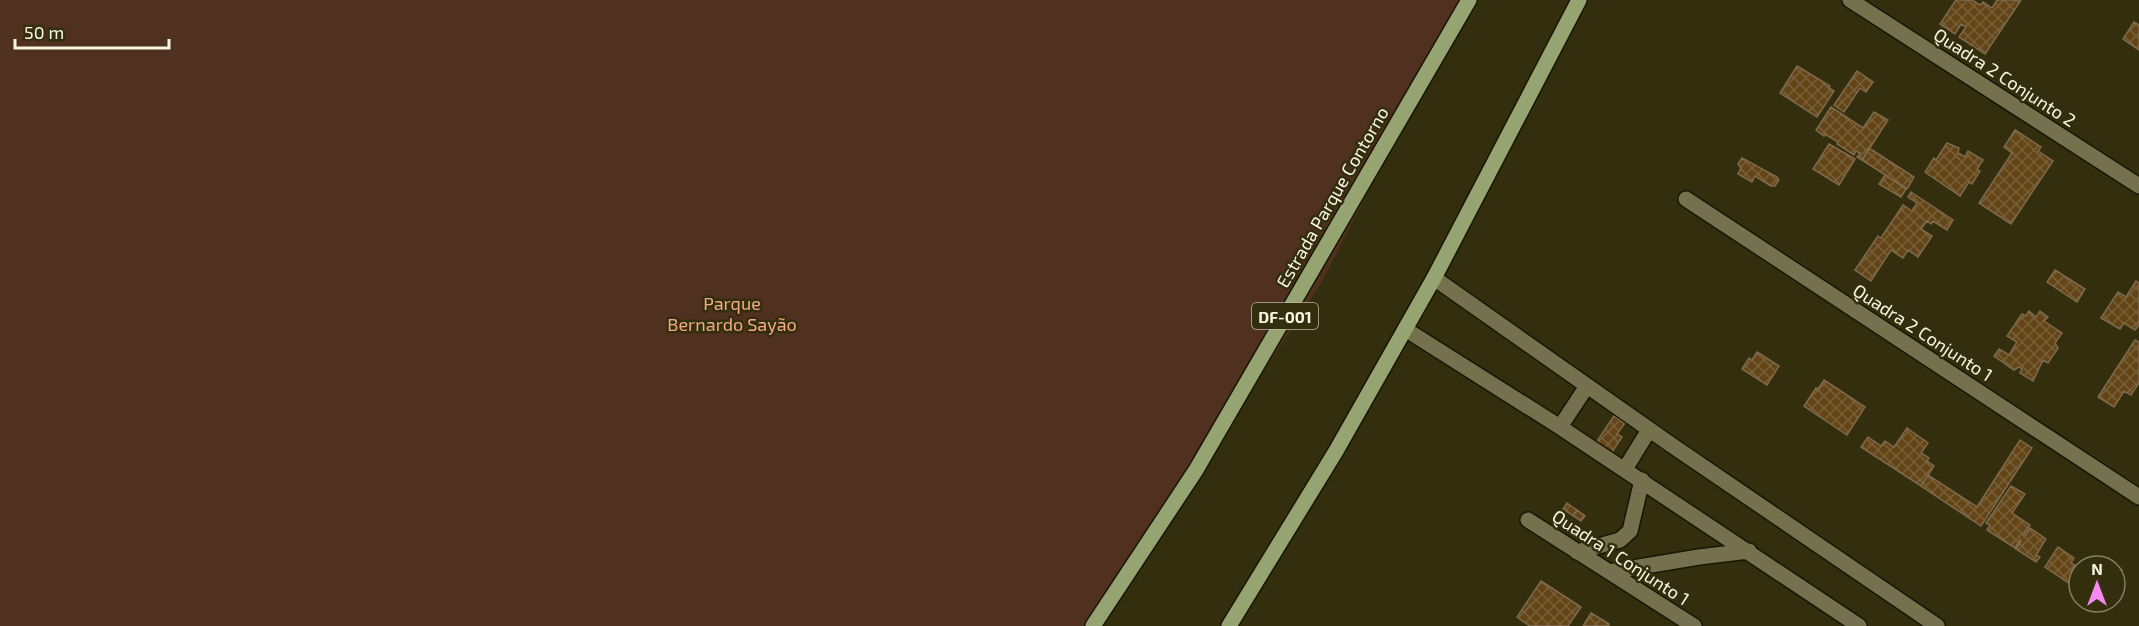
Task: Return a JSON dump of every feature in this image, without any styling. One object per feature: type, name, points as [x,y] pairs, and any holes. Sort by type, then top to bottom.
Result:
[{"type":"main road","name":"Estrada Parque Contorno","points":[[1092,626],[1196,470],[1469,0]]},
{"type":"main road","points":[[1229,626],[1336,451],[1434,278],[1579,0]]},
{"type":"street","name":"Quadra 2 Conjunto 2","points":[[1850,0],[2139,186]]},
{"type":"street","name":"Quadra 2 Conjunto 1","points":[[1686,199],[2139,497]]},
{"type":"street","points":[[1434,278],[1649,430],[1936,626]]},
{"type":"street","points":[[1405,329],[1642,480],[1859,626]]},
{"type":"street","points":[[1560,427],[1587,386]]},
{"type":"street","points":[[1625,470],[1649,430]]},
{"type":"street","points":[[1577,552],[1620,540],[1630,531],[1642,480]]},
{"type":"street","name":"Quadra 1 Conjunto 1","points":[[1528,520],[1694,626]]},
{"type":"street","points":[[1609,572],[1749,551]]},
{"type":"green space","name":"Parque Bernardo Sayão","points":[[0,0],[1465,0],[1323,280],[1099,626],[0,626]]},
{"type":"building","points":[[1956,0],[1972,0],[1980,5],[1983,2],[1992,8],[1997,0],[2021,0],[1985,54],[1959,37],[1966,27],[1961,24],[1955,34],[1940,24]]},
{"type":"building","points":[[2134,22],[2139,25],[2139,50],[2123,39]]},
{"type":"building","points":[[1797,66],[1830,86],[1829,88],[1834,91],[1817,117],[1780,93]]},
{"type":"building","points":[[1857,71],[1873,82],[1866,92],[1860,88],[1844,112],[1834,105]]},
{"type":"building","points":[[1831,107],[1863,128],[1874,112],[1888,120],[1862,160],[1857,157],[1860,153],[1856,151],[1854,155],[1837,144],[1838,142],[1816,130]]},
{"type":"building","points":[[2015,130],[2041,147],[2038,151],[2053,161],[2011,224],[1979,203],[2012,153],[2004,147]]},
{"type":"building","points":[[1947,143],[1959,148],[1958,153],[1965,157],[1968,151],[1983,160],[1977,169],[1980,171],[1972,184],[1969,182],[1960,196],[1925,172]]},
{"type":"building","points":[[1829,144],[1855,159],[1839,185],[1813,169]]},
{"type":"building","points":[[1869,148],[1914,177],[1907,189],[1862,160]]},
{"type":"building","points":[[1742,158],[1777,177],[1779,180],[1775,186],[1755,176],[1752,182],[1738,174],[1741,168],[1738,164]]},
{"type":"building","points":[[1885,175],[1906,189],[1901,197],[1879,184]]},
{"type":"building","points":[[1911,192],[1953,220],[1947,230],[1933,221],[1931,224],[1927,221],[1921,229],[1932,236],[1918,257],[1908,250],[1903,258],[1891,250],[1871,281],[1855,270],[1878,236],[1881,238],[1903,205],[1912,211],[1917,203],[1908,197]]},
{"type":"building","points":[[2055,270],[2085,289],[2077,302],[2047,282]]},
{"type":"building","points":[[2136,281],[2139,283],[2139,325],[2135,330],[2124,323],[2120,329],[2101,318],[2118,292],[2126,297]]},
{"type":"building","points":[[2029,311],[2036,317],[2040,311],[2048,317],[2044,321],[2062,333],[2055,343],[2058,348],[2048,363],[2043,360],[2033,381],[2020,373],[2022,369],[2019,367],[2014,370],[1994,356],[1999,349],[2009,355],[2017,342],[2007,336],[2022,314],[2026,316]]},
{"type":"building","points":[[2135,340],[2139,342],[2139,383],[2131,395],[2124,391],[2114,407],[2098,397]]},
{"type":"building","points":[[1757,352],[1779,366],[1767,385],[1742,369],[1749,358],[1752,360]]},
{"type":"building","points":[[1824,380],[1865,407],[1847,435],[1804,406]]},
{"type":"building","points":[[1614,416],[1625,423],[1617,434],[1622,437],[1612,452],[1609,451],[1603,460],[1593,454],[1600,443],[1597,441]]},
{"type":"building","points":[[1907,428],[1928,443],[1921,453],[1929,458],[1927,461],[1934,466],[1921,486],[1861,447],[1868,437],[1881,446],[1885,441],[1894,447]]},
{"type":"building","points":[[2020,440],[2032,448],[1981,526],[1921,486],[1928,475],[1977,507]]},
{"type":"building","points":[[2011,486],[2025,494],[2012,513],[2030,525],[2024,534],[2026,535],[2030,528],[2046,539],[2036,555],[2040,557],[2036,562],[2016,549],[2020,540],[2015,548],[1987,530],[1990,525],[1986,523]]},
{"type":"building","points":[[1567,503],[1585,516],[1581,521],[1563,509]]},
{"type":"building","points":[[1577,510],[1585,516],[1581,521],[1573,515]]},
{"type":"building","points":[[2058,547],[2068,554],[2067,582],[2045,567]]},
{"type":"building","points":[[1541,581],[1581,607],[1568,626],[1530,626],[1517,617]]},
{"type":"building","points":[[1591,613],[1609,624],[1609,626],[1583,626]]}]
